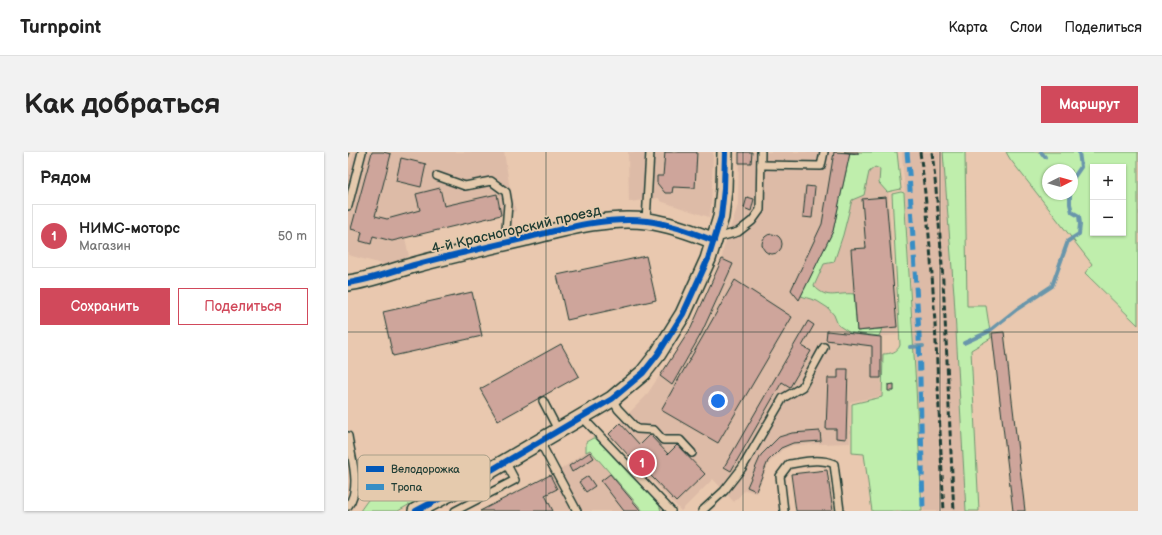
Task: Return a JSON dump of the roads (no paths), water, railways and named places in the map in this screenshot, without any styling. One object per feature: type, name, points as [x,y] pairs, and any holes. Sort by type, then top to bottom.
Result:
[{"type":"street","points":[[490,472],[627,388],[643,373],[658,354],[683,314],[708,259],[715,239],[721,217],[724,189],[725,152]]},
{"type":"street","name":"4-й Красногорский проезд","points":[[348,283],[366,281],[417,264],[584,224],[614,220],[646,221],[680,228],[715,239]]},
{"type":"street","points":[[416,511],[435,501]]},
{"type":"lane","points":[[348,206],[362,152]]},
{"type":"lane","points":[[646,221],[650,152]]},
{"type":"lane","points":[[715,239],[738,232],[752,221],[760,210],[761,152]]},
{"type":"lane","points":[[761,165],[821,166],[824,152]]},
{"type":"lane","points":[[437,176],[465,186],[491,182],[506,192],[508,204],[505,243]]},
{"type":"lane","points":[[702,511],[724,491],[742,468],[782,398],[802,387],[824,347]]},
{"type":"lane","points":[[612,398],[618,409],[637,429],[654,430],[663,440],[680,440],[692,453]]},
{"type":"lane","points":[[543,401],[558,430]]},
{"type":"lane","points":[[581,416],[671,511]]},
{"type":"lane","points":[[348,436],[356,485],[353,497],[348,506]]},
{"type":"lane","points":[[540,442],[577,511]]},
{"type":"lane","points":[[784,511],[780,476],[789,464],[818,460],[828,461],[834,464],[840,511]]},
{"type":"lane","points":[[490,493],[515,480],[506,463]]},
{"type":"lane","points":[[454,511],[474,501]]},
{"type":"waterway","points":[[1041,152],[1045,157]]},
{"type":"waterway","points":[[1078,171],[1081,167],[1079,152]]},
{"type":"waterway","points":[[964,343],[988,332],[1017,309],[1052,286],[1068,241],[1079,234],[1079,216],[1072,212],[1070,200]]},
{"type":"waterway","points":[[910,347],[923,346]]},
{"type":"railway","points":[[920,152],[930,241],[944,511]]},
{"type":"railway","points":[[932,152],[937,197],[943,286],[954,511]]},
{"type":"place","name":"НИМС-моторс","points":[[642,463]]}]
